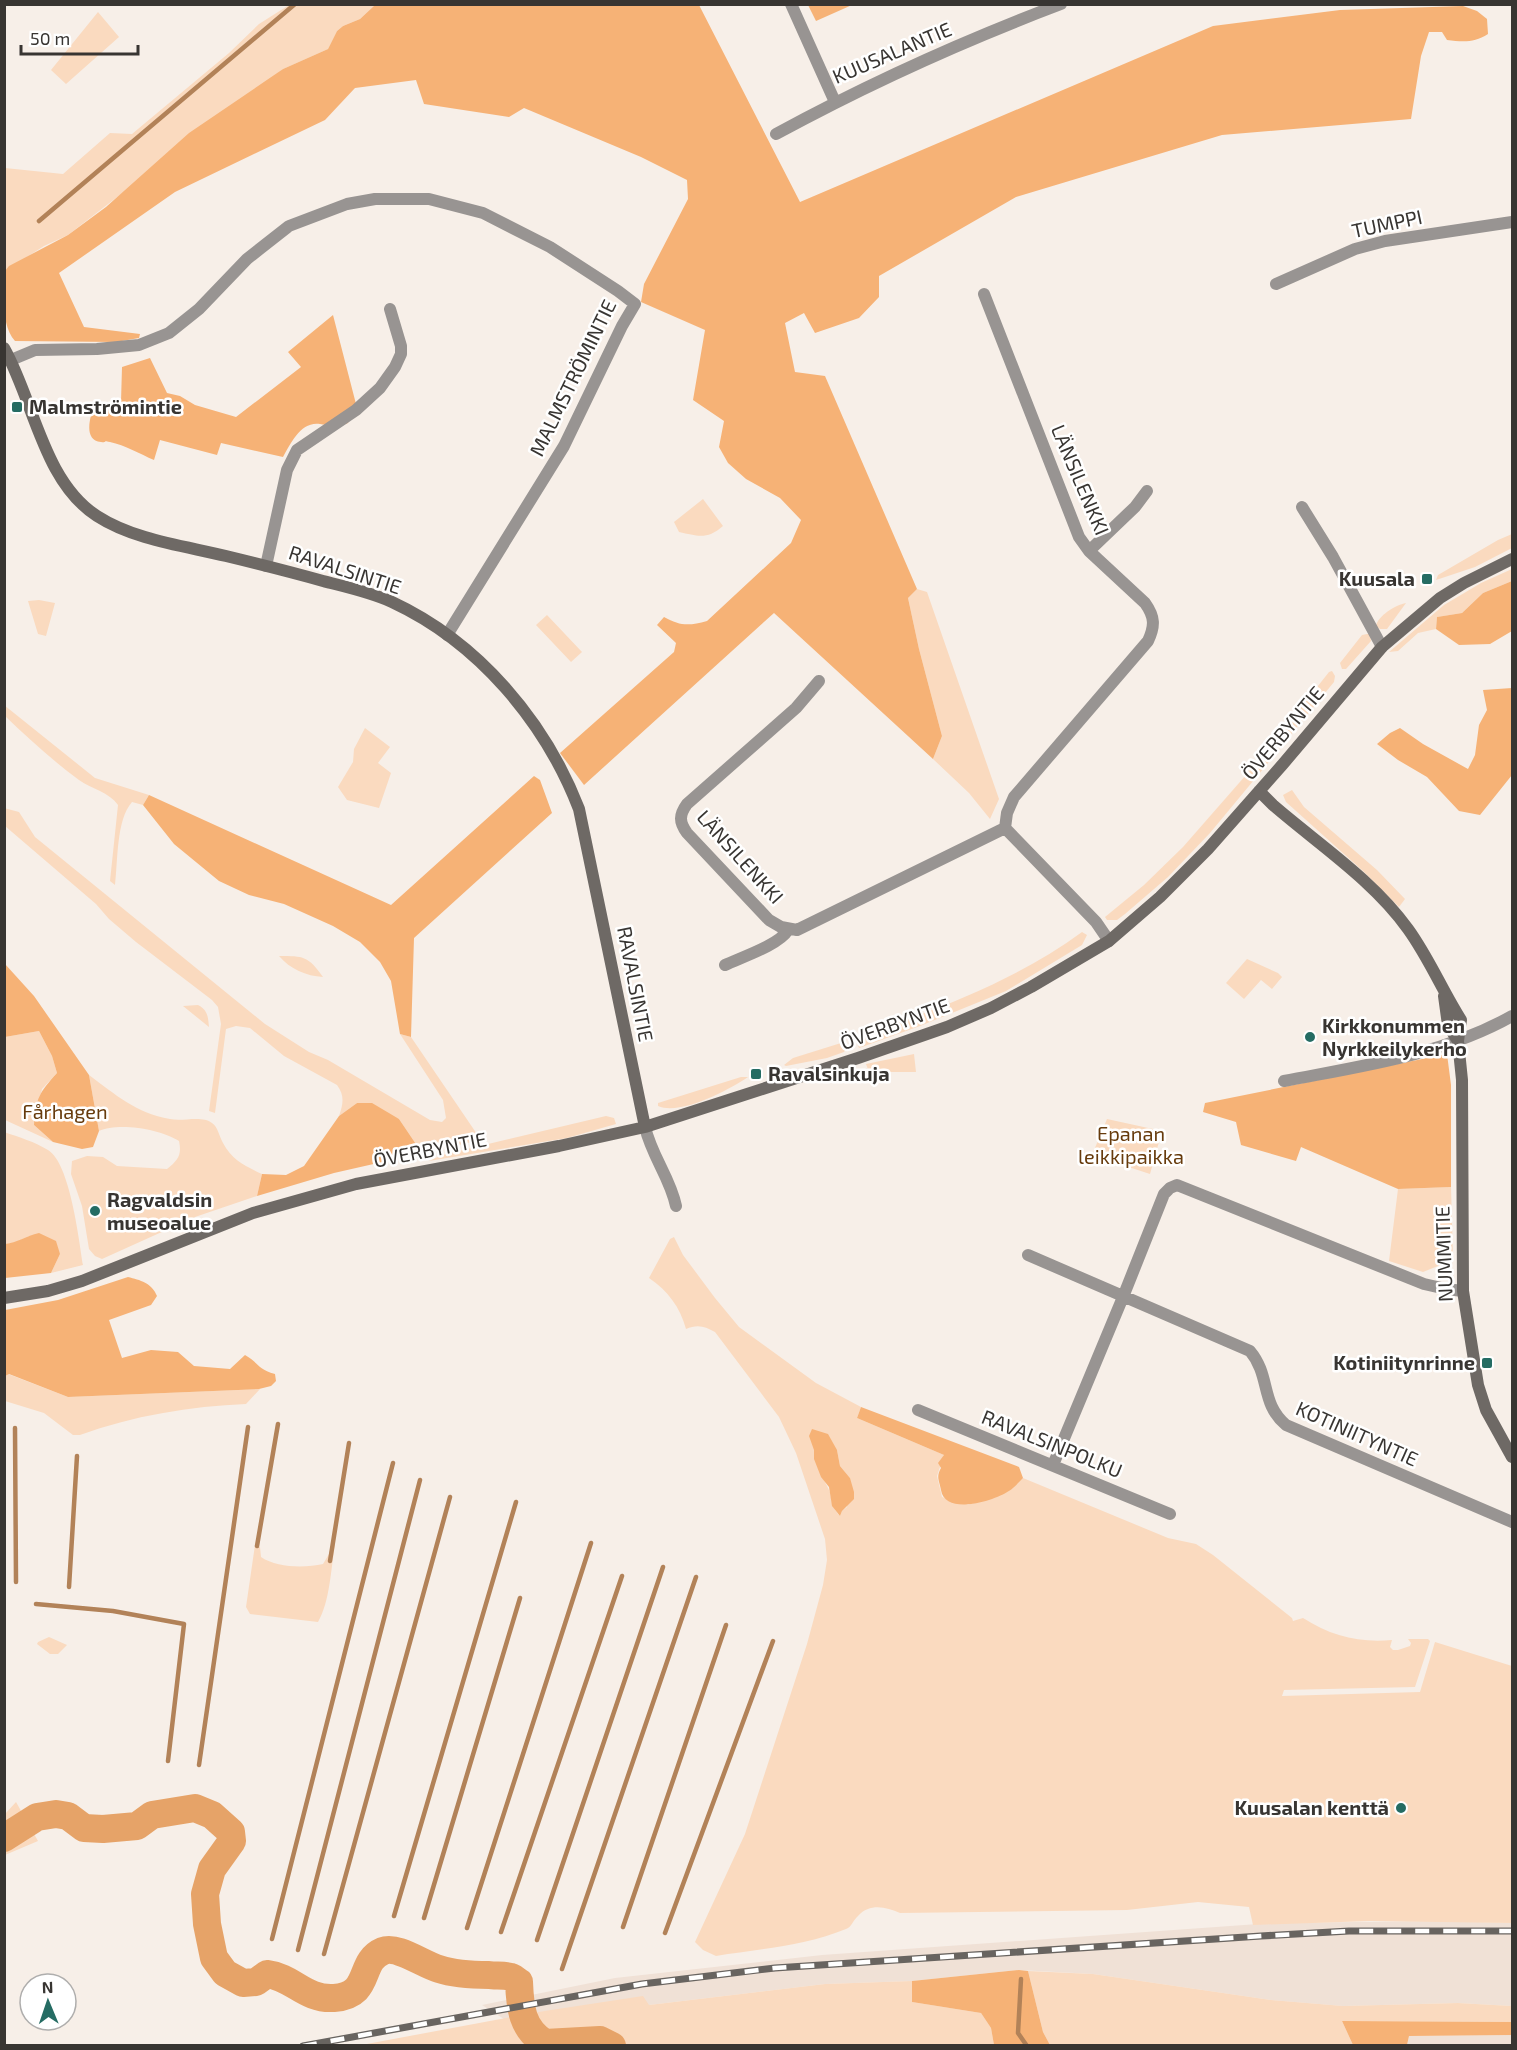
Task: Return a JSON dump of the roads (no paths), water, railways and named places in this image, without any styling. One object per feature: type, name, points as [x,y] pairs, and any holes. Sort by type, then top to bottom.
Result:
[{"type":"street","name":"KUUSALANTIE","points":[[791,4],[835,102],[957,46],[1061,4]]},
{"type":"street","points":[[776,134],[835,102]]},
{"type":"street","name":"MALMSTRÖMINTIE","points":[[11,360],[35,350],[97,349],[139,345],[169,333],[199,309],[247,259],[289,226],[347,204],[375,199],[429,199],[483,213],[550,247],[635,304],[564,446],[447,635]]},
{"type":"street","name":"TUMPPI","points":[[1276,284],[1355,249],[1385,241],[1512,222]]},
{"type":"street","name":"LÄNSILENKKI","points":[[819,681],[796,708],[687,804],[681,812],[680,819],[687,833],[769,920],[788,930],[797,930],[1005,828],[1007,813],[1014,797],[1148,641],[1154,629],[1151,611],[1145,603],[1089,551],[1078,537],[984,294]]},
{"type":"street","points":[[266,566],[286,470],[297,450],[356,410],[380,388],[395,367],[401,354],[401,346],[390,309]]},
{"type":"street","name":"RAVALSINTIE","points":[[4,348],[60,478],[79,501],[97,516],[137,533],[345,586],[384,599],[418,616],[447,635],[481,663],[536,725],[568,780],[579,809],[645,1127]]},
{"type":"street","points":[[1089,551],[1135,507],[1147,491]]},
{"type":"street","points":[[1302,507],[1333,557],[1382,647]]},
{"type":"street","name":"ÖVERBYNTIE","points":[[4,1298],[48,1291],[82,1281],[253,1213],[356,1184],[560,1146],[645,1127],[946,1028],[991,1008],[1109,941],[1160,897],[1200,857],[1260,791],[1382,647],[1440,598],[1512,559]]},
{"type":"street","name":"NUMMITIE","points":[[1260,791],[1273,805],[1363,881],[1392,910],[1419,946],[1443,992],[1448,1024],[1458,1041],[1462,1080],[1463,1291],[1478,1385],[1486,1410],[1512,1457]]},
{"type":"street","points":[[1005,828],[1096,921],[1109,941]]},
{"type":"street","name":"LÄNSILENKKI","points":[[725,965],[785,936],[788,930]]},
{"type":"street","points":[[1284,1081],[1413,1055],[1489,1029],[1512,1016]]},
{"type":"street","points":[[645,1127],[649,1145],[673,1192],[676,1206]]},
{"type":"street","points":[[1053,1465],[1124,1298],[1164,1194],[1177,1185],[1424,1284],[1463,1291]]},
{"type":"street","name":"KOTINIITYNTIE","points":[[1028,1255],[1250,1351],[1262,1367],[1270,1407],[1276,1417],[1286,1425],[1512,1522]]},
{"type":"street","name":"RAVALSINPOLKU","points":[[918,1410],[1170,1514]]},
{"type":"waterway","points":[[39,221],[295,4]]},
{"type":"waterway","points":[[257,1546],[278,1424]]},
{"type":"waterway","points":[[199,1765],[248,1427]]},
{"type":"waterway","points":[[15,1428],[16,1582]]},
{"type":"waterway","points":[[330,1561],[349,1443]]},
{"type":"waterway","points":[[69,1587],[77,1456]]},
{"type":"waterway","points":[[272,1939],[393,1463]]},
{"type":"waterway","points":[[298,1950],[420,1480]]},
{"type":"waterway","points":[[324,1954],[450,1497]]},
{"type":"waterway","points":[[394,1916],[516,1502]]},
{"type":"waterway","points":[[467,1928],[591,1543]]},
{"type":"waterway","points":[[537,1940],[663,1567]]},
{"type":"waterway","points":[[501,1932],[622,1576]]},
{"type":"waterway","points":[[562,1969],[696,1577]]},
{"type":"waterway","points":[[424,1918],[520,1598]]},
{"type":"waterway","points":[[36,1604],[113,1611],[184,1624],[168,1761]]},
{"type":"waterway","points":[[623,1927],[726,1625]]},
{"type":"waterway","points":[[665,1933],[773,1641]]},
{"type":"waterway","points":[[4,1838],[37,1817],[56,1814],[68,1816],[84,1828],[103,1829],[137,1826],[152,1815],[195,1808],[212,1815],[231,1832],[232,1841],[212,1869],[205,1894],[207,1924],[214,1958],[225,1973],[243,1983],[256,1982],[267,1974],[276,1976],[315,1996],[334,1998],[346,1996],[360,1985],[375,1956],[383,1951],[396,1951],[445,1971],[513,1978],[519,1982],[520,2001],[527,2024],[531,2031],[545,2043],[600,2040],[612,2046]]},
{"type":"waterway","points":[[1021,1979],[1018,2033],[1027,2046]]},
{"type":"railway","points":[[303,2046],[642,1984],[775,1968],[1349,1931],[1512,1931]]},
{"type":"place","name":"Malmströmintie","points":[[17,407]]},
{"type":"place","name":"Kuusala","points":[[1427,579]]},
{"type":"place","name":"Kirkkonummen Nyrkkeilykerho","points":[[1310,1037]]},
{"type":"place","name":"Ravalsinkuja","points":[[756,1074]]},
{"type":"place","name":"Ragvaldsin museoalue","points":[[95,1211]]},
{"type":"place","name":"Kotiniitynrinne","points":[[1487,1363]]},
{"type":"place","name":"Kuusalan kenttä","points":[[1401,1808]]},
{"type":"park label","name":"Fårhagen","points":[[65,1112]]},
{"type":"park label","name":"Epanan leikkipaikka","points":[[1131,1146]]}]
